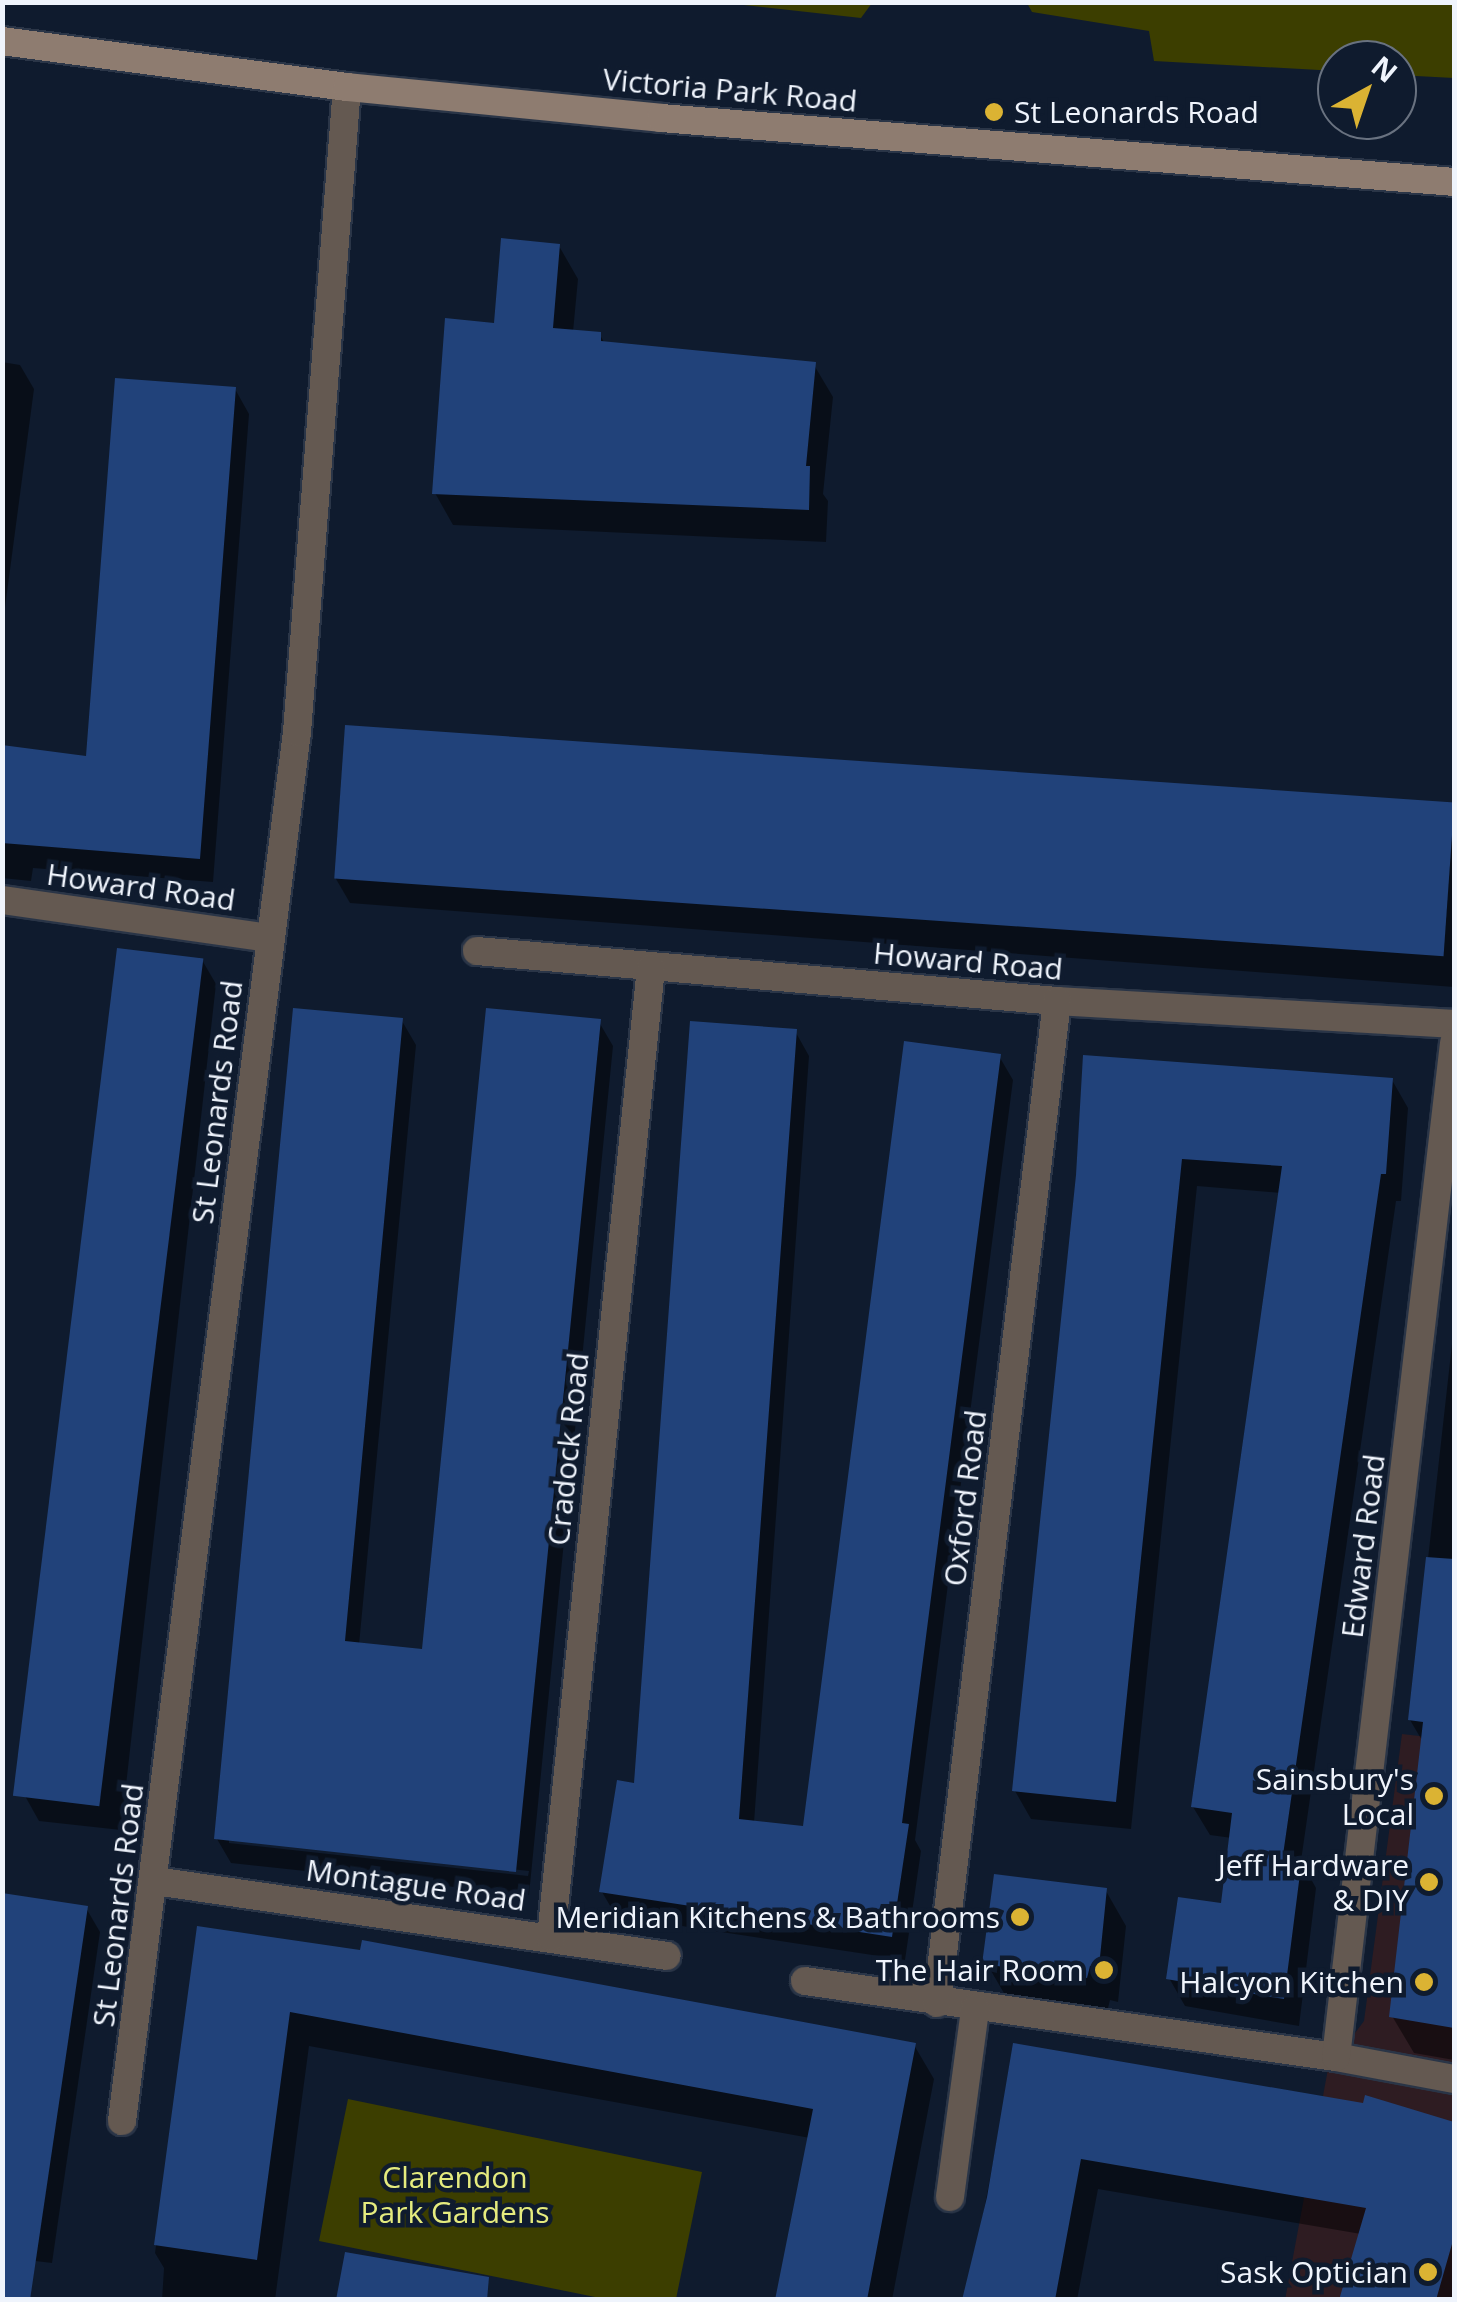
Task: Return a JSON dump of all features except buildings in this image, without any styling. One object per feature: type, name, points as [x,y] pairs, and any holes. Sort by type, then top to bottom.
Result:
[{"type":"main road","name":"Victoria Park Road","points":[[2,41],[347,87],[680,120],[1454,182]]},
{"type":"street","name":"St Leonards Road","points":[[122,2122],[296,732],[347,87]]},
{"type":"street","name":"Howard Road","points":[[2,900],[270,938]]},
{"type":"street","name":"Howard Road","points":[[477,951],[1057,1001],[1454,1024]]},
{"type":"street","name":"Cradock Road","points":[[551,1937],[651,968]]},
{"type":"street","name":"Oxford Road","points":[[937,2002],[1057,1001]]},
{"type":"street","name":"Edward Road","points":[[1336,2057],[1454,1043]]},
{"type":"street","name":"Montague Road","points":[[155,1882],[667,1956]]},
{"type":"street","points":[[805,1982],[1336,2057],[1454,2079]]},
{"type":"street","points":[[950,2196],[975,2009]]},
{"type":"shaded area","points":[[1402,1734],[1454,1740],[1454,2299],[1285,2300],[1328,2069],[1364,2021]]},
{"type":"green space","points":[[726,3],[872,3],[861,18]]},
{"type":"green space","points":[[1027,3],[1454,3],[1454,78],[1417,76],[1417,40],[1317,40],[1317,70],[1154,61],[1149,31],[1032,12]]},
{"type":"green space","name":"Clarendon Park Gardens","points":[[348,2099],[702,2172],[676,2299],[605,2299],[319,2241]]},
{"type":"place","name":"St Leonards Road","points":[[994,112]]},
{"type":"place","name":"Sainsbury's Local","points":[[1434,1796]]},
{"type":"place","name":"Jeff Hardware & DIY","points":[[1429,1882]]},
{"type":"place","name":"Meridian Kitchens & Bathrooms","points":[[1020,1917]]},
{"type":"place","name":"The Hair Room","points":[[1104,1970]]},
{"type":"place","name":"Halcyon Kitchen","points":[[1424,1982]]},
{"type":"place","name":"Sask Optician","points":[[1428,2272]]}]
